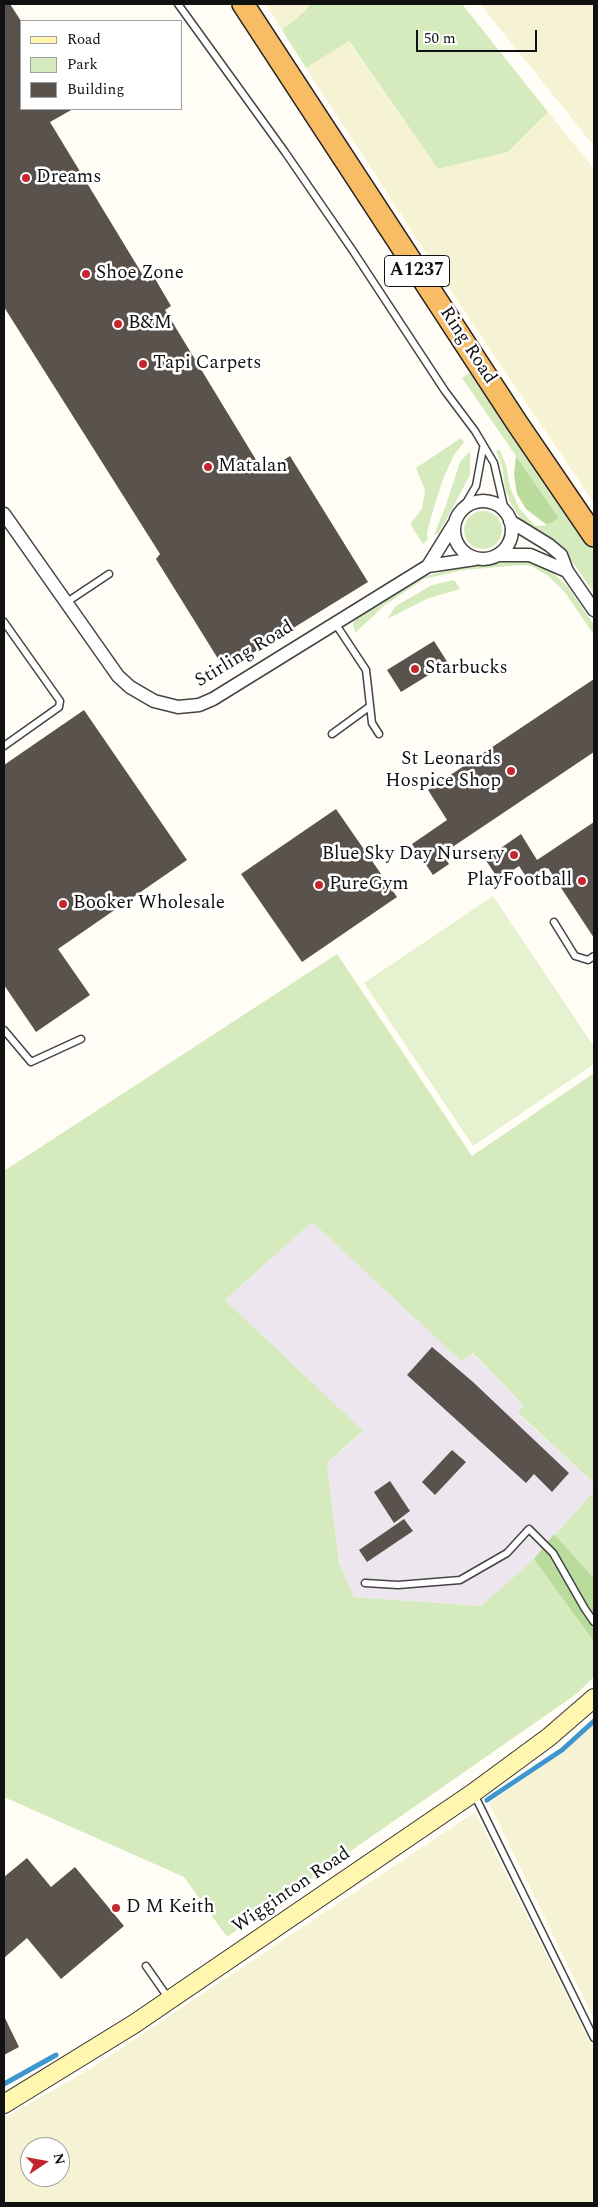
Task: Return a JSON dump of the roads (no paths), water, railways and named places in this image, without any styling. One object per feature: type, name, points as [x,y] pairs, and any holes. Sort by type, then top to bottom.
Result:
[{"type":"highway","name":"Ring Road","points":[[243,4],[517,423],[594,536]]},
{"type":"main road","name":"Wigginton Road","points":[[4,2104],[134,2024],[473,1793],[549,1738],[594,1698]]},
{"type":"street","points":[[507,516],[512,530],[510,540],[506,548],[499,554],[484,560],[475,559],[460,549],[456,541],[454,524],[463,508],[470,504],[485,501],[499,506],[507,516],[550,545],[561,555],[567,571],[594,610]]},
{"type":"street","name":"Stirling Road","points":[[4,514],[107,662],[130,687],[154,701],[178,707],[199,705],[213,699],[428,566],[475,559]]},
{"type":"street","name":"Stirling Road","points":[[428,566],[454,524]]},
{"type":"street","points":[[499,554],[530,555],[567,571]]},
{"type":"lane","points":[[178,4],[353,251],[441,384],[475,431],[483,448],[494,463],[507,516]]},
{"type":"lane","points":[[463,508],[476,486],[483,448]]},
{"type":"lane","points":[[67,602],[109,574]]},
{"type":"lane","points":[[4,622],[60,701],[59,707],[4,746]]},
{"type":"lane","points":[[336,623],[366,670],[369,707],[372,723],[378,734]]},
{"type":"lane","points":[[332,734],[369,707]]},
{"type":"lane","points":[[554,922],[575,956],[588,960],[594,956]]},
{"type":"lane","points":[[4,1030],[31,1062],[81,1038]]},
{"type":"lane","points":[[366,1583],[398,1585],[460,1580],[506,1553],[529,1529],[553,1553],[584,1609],[594,1622]]},
{"type":"lane","points":[[473,1793],[594,2038]]},
{"type":"lane","points":[[146,1966],[170,2000]]},
{"type":"waterway","points":[[487,1800],[562,1750],[594,1721]]},
{"type":"waterway","points":[[4,2084],[56,2055]]},
{"type":"place","name":"Dreams","points":[[26,178]]},
{"type":"place","name":"Shoe Zone","points":[[86,274]]},
{"type":"place","name":"B&M","points":[[118,324]]},
{"type":"place","name":"Tapi Carpets","points":[[143,364]]},
{"type":"place","name":"Matalan","points":[[208,467]]},
{"type":"place","name":"Starbucks","points":[[415,669]]},
{"type":"place","name":"St Leonards Hospice Shop","points":[[511,771]]},
{"type":"place","name":"Blue Sky Day Nursery","points":[[514,855]]},
{"type":"place","name":"PlayFootball","points":[[582,881]]},
{"type":"place","name":"PureGym","points":[[319,885]]},
{"type":"place","name":"Booker Wholesale","points":[[63,904]]},
{"type":"place","name":"D M Keith","points":[[116,1908]]}]
